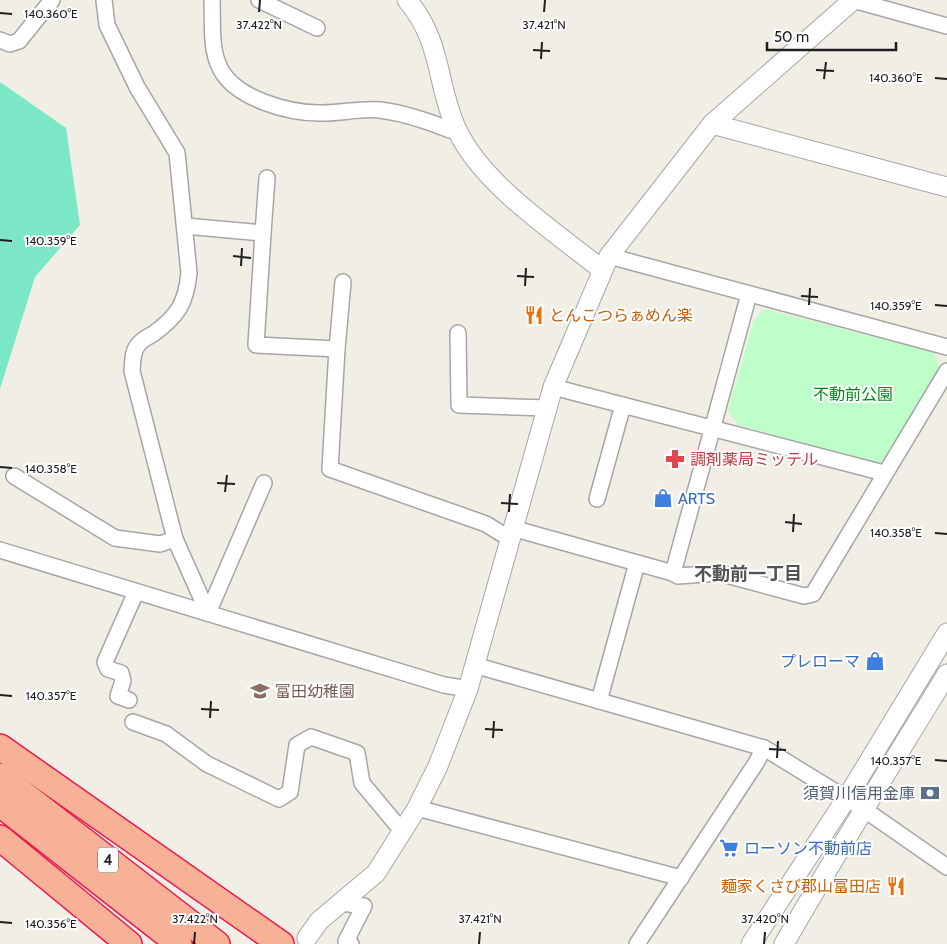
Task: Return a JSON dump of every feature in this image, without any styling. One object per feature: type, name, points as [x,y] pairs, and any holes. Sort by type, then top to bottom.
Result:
[{"type":"highway","points":[[0,747],[281,944]]},
{"type":"highway","name":"4","points":[[0,776],[217,944]]},
{"type":"highway","name":"4","points":[[0,804],[179,944]]},
{"type":"highway","points":[[0,838],[129,944]]},
{"type":"street","points":[[0,40],[10,44],[18,41],[52,0]]},
{"type":"street","points":[[104,0],[107,25],[137,87],[178,153],[189,273],[187,291],[180,309],[171,321],[139,343],[134,351],[132,371],[175,539],[208,614]]},
{"type":"street","points":[[212,0],[216,59],[227,80],[244,93],[295,112],[323,114],[353,110],[380,110],[450,130],[457,129]]},
{"type":"street","points":[[259,0],[317,28]]},
{"type":"street","points":[[407,0],[420,18],[432,42],[457,129],[470,153],[506,192],[605,263],[749,294],[947,348]]},
{"type":"street","points":[[307,938],[319,921],[376,873],[417,808],[438,766],[468,689],[546,408],[605,263],[712,124],[853,0],[947,26]]},
{"type":"street","points":[[712,124],[947,187]]},
{"type":"street","points":[[267,178],[256,345],[337,349]]},
{"type":"street","points":[[185,226],[262,233]]},
{"type":"street","points":[[343,282],[330,469],[511,533],[637,563],[678,576],[719,574],[804,596],[813,594],[947,371]]},
{"type":"street","points":[[673,574],[749,294]]},
{"type":"street","points":[[458,333],[459,405],[546,408]]},
{"type":"street","points":[[553,387],[884,473]]},
{"type":"street","points":[[597,499],[623,405]]},
{"type":"street","points":[[14,476],[115,538],[160,544],[175,539]]},
{"type":"street","points":[[208,614],[264,482]]},
{"type":"street","points":[[0,550],[444,686],[468,689]]},
{"type":"street","points":[[599,701],[637,563]]},
{"type":"street","points":[[129,700],[118,696],[123,680],[121,673],[108,668],[105,662],[136,592]]},
{"type":"street","points":[[750,944],[846,799],[947,633]]},
{"type":"street","points":[[474,665],[764,748],[865,810],[947,867]]},
{"type":"street","points":[[784,944],[840,846],[865,810],[947,674]]},
{"type":"street","points":[[133,722],[166,734],[207,764],[279,799],[290,792],[297,745],[311,737],[357,753],[362,783],[402,831]]},
{"type":"street","points":[[637,944],[764,748]]},
{"type":"street","points":[[417,808],[680,878]]},
{"type":"street","points":[[342,903],[364,906],[346,941],[351,944]]},
{"type":"green space","points":[[0,82],[66,128],[80,225],[35,277],[0,389]]},
{"type":"green space","name":"不動前公園","points":[[764,309],[934,352],[939,368],[886,459],[878,464],[738,425],[728,410],[754,320]]},
{"type":"place","name":"とんこつらぁめん楽","points":[[534,315]]},
{"type":"place","name":"調剤薬局ミッテル","points":[[675,459]]},
{"type":"place","name":"ARTS","points":[[663,498]]},
{"type":"place","name":"プレローマ","points":[[875,661]]},
{"type":"place","name":"富田幼稚園","points":[[260,691]]},
{"type":"place","name":"須賀川信用金庫","points":[[930,793]]},
{"type":"place","name":"ローソン不動前店","points":[[729,848]]},
{"type":"place","name":"麺家くさび郡山富田店","points":[[896,886]]},
{"type":"district","name":"不動前一丁目","points":[[748,574]]}]
